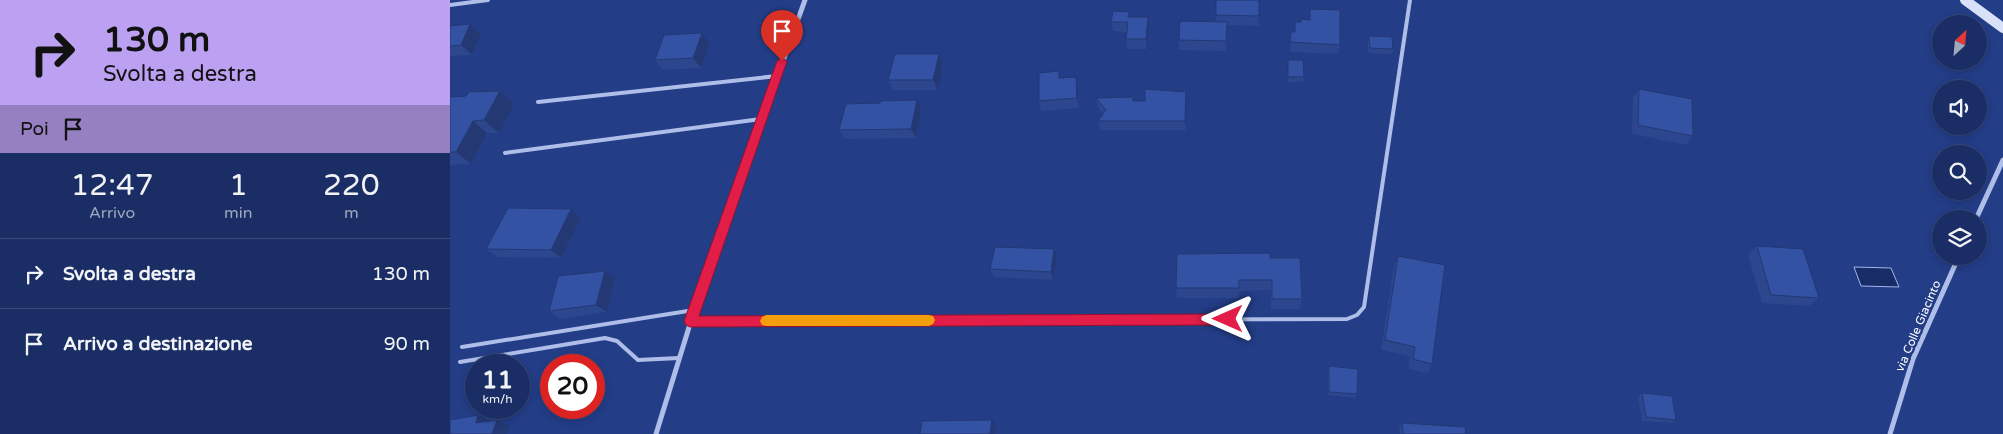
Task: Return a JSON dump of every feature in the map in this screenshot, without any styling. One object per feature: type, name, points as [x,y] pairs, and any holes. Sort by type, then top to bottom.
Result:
[{"type":"street","points":[[656,434],[690,321],[805,0]]},
{"type":"street","points":[[1964,0],[2003,28]]},
{"type":"street","points":[[1980,210],[2003,160]]},
{"type":"street","name":"via Colle Giacinto","points":[[1890,434],[1913,359],[1955,265]]},
{"type":"lane","points":[[450,4],[488,0]]},
{"type":"lane","points":[[690,321],[1347,319],[1355,317],[1360,314],[1364,307],[1410,0]]},
{"type":"lane","points":[[538,102],[777,76]]},
{"type":"lane","points":[[505,154],[761,119]]},
{"type":"lane","points":[[462,347],[694,310]]},
{"type":"lane","points":[[460,362],[605,338],[617,341],[638,360],[679,358]]},
{"type":"water","points":[[1854,267],[1891,268],[1899,287],[1861,286]]},
{"type":"building","points":[[1216,0],[1259,0],[1259,16],[1216,15]]},
{"type":"building","points":[[1310,9],[1340,10],[1340,45],[1290,42],[1291,32],[1295,32],[1295,22],[1301,22],[1301,19],[1310,20]]},
{"type":"building","points":[[1113,11],[1129,12],[1128,17],[1148,17],[1146,39],[1126,39],[1128,22],[1111,22]]},
{"type":"building","points":[[1180,21],[1227,22],[1226,41],[1179,40]]},
{"type":"building","points":[[470,24],[461,45],[450,46],[450,26]]},
{"type":"building","points":[[702,33],[693,58],[655,60],[664,35]]},
{"type":"building","points":[[1369,36],[1392,37],[1393,49],[1370,48]]},
{"type":"building","points":[[895,54],[939,54],[933,80],[888,80]]},
{"type":"building","points":[[1288,60],[1303,60],[1304,77],[1288,77]]},
{"type":"building","points":[[1059,71],[1059,78],[1076,77],[1077,98],[1039,101],[1039,73]]},
{"type":"building","points":[[1145,89],[1186,92],[1185,121],[1098,121],[1106,110],[1096,98],[1133,97],[1133,101],[1145,101]]},
{"type":"building","points":[[1639,89],[1692,99],[1693,136],[1638,125]]},
{"type":"building","points":[[500,91],[484,120],[473,121],[456,152],[450,152],[450,97],[466,96],[469,92]]},
{"type":"building","points":[[917,100],[911,129],[839,130],[846,104]]},
{"type":"building","points":[[508,208],[571,209],[551,250],[486,249]]},
{"type":"building","points":[[1757,246],[1803,249],[1819,298],[1771,295]]},
{"type":"building","points":[[995,247],[1054,249],[1051,272],[990,269]]},
{"type":"building","points":[[1270,253],[1270,258],[1300,258],[1302,299],[1272,299],[1272,280],[1239,280],[1239,288],[1176,288],[1177,254]]},
{"type":"building","points":[[1398,256],[1445,265],[1432,364],[1413,359],[1415,347],[1385,340]]},
{"type":"building","points":[[605,271],[596,305],[549,311],[558,276]]},
{"type":"building","points":[[1329,366],[1358,369],[1357,394],[1329,392]]},
{"type":"building","points":[[1642,393],[1672,396],[1676,420],[1646,417]]},
{"type":"building","points":[[465,417],[465,419],[477,419],[476,423],[497,420],[492,434],[450,434],[450,420]]},
{"type":"building","points":[[992,420],[990,434],[920,434],[922,421]]},
{"type":"building","points":[[1402,423],[1465,427],[1466,434],[1403,434]]},
{"type":"slow traffic","points":[[766,321],[929,320]]},
{"type":"route","points":[[782,61],[690,321],[1228,319]]}]
